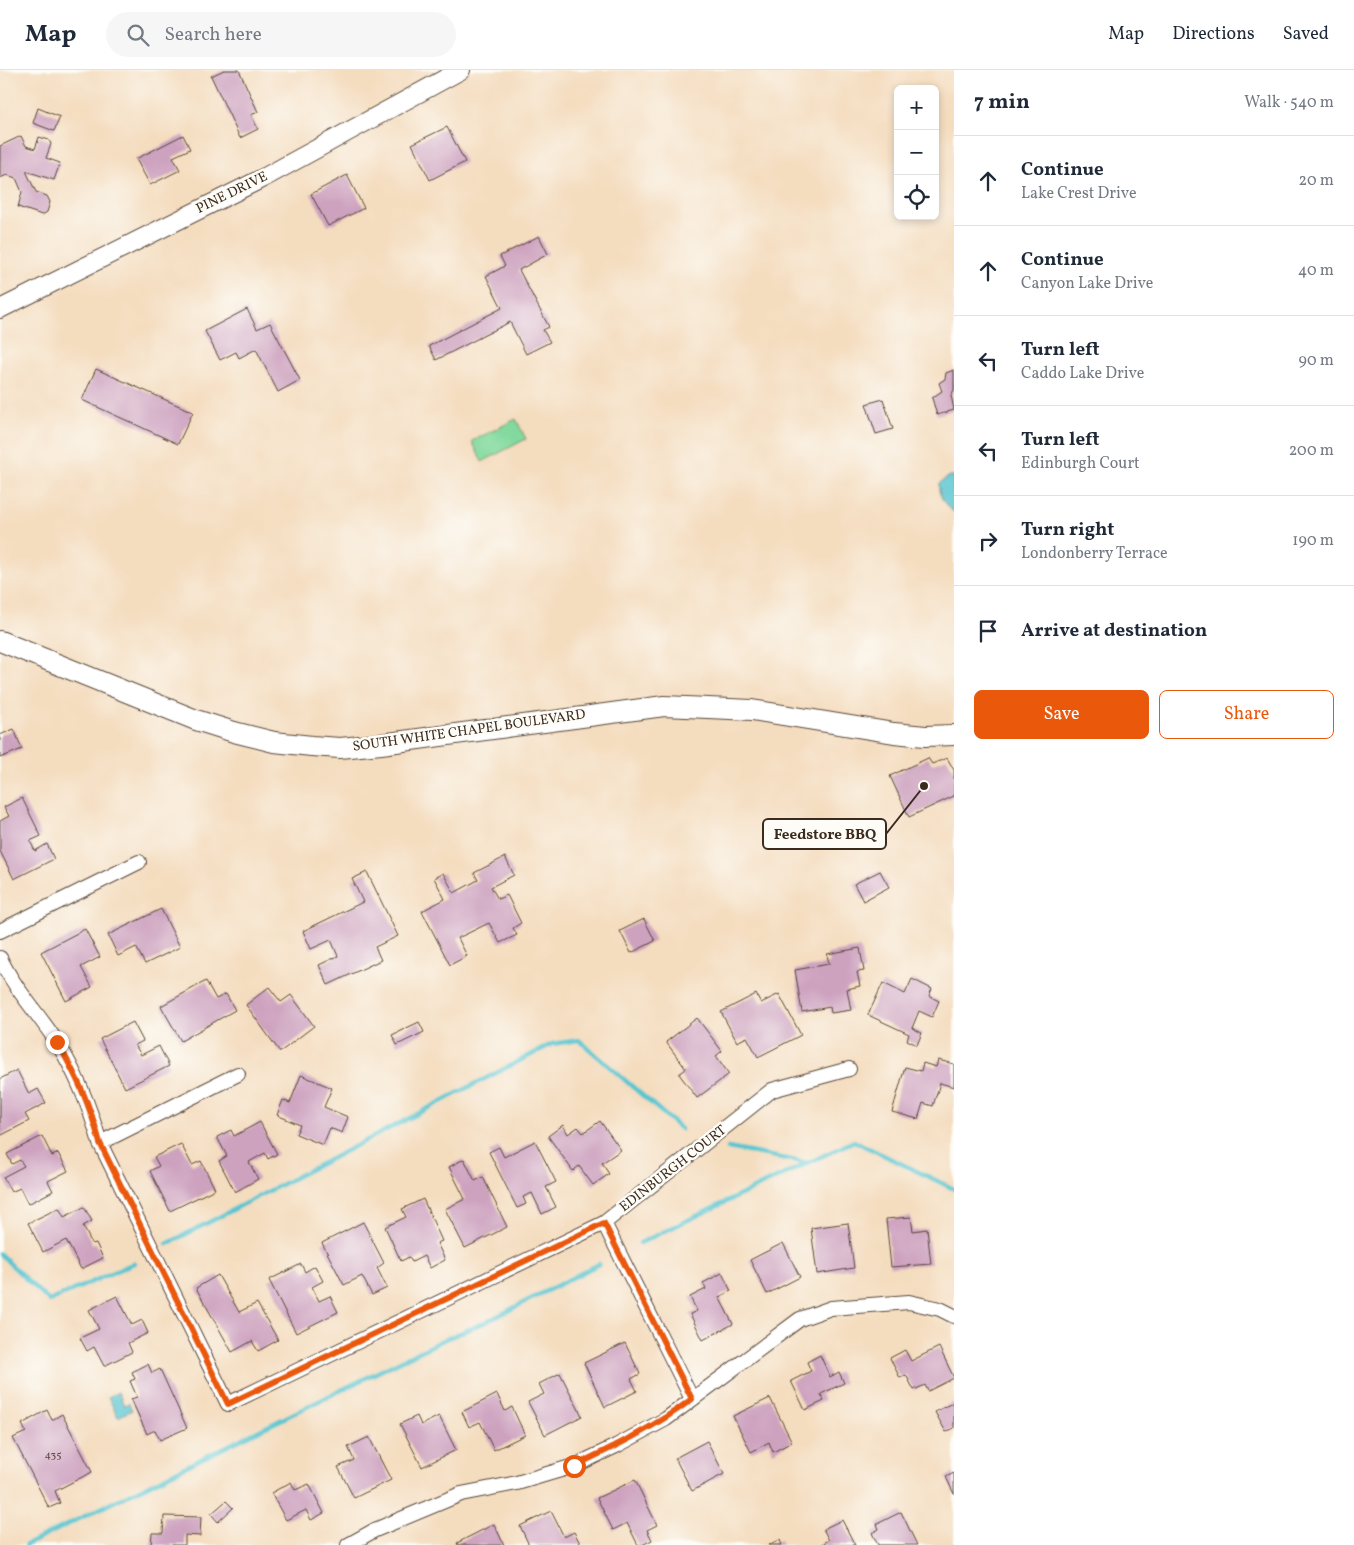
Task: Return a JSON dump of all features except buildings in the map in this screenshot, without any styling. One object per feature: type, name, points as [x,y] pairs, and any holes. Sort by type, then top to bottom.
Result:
[{"type":"main road","name":"SOUTH WHITE CHAPEL BOULEVARD","points":[[0,641],[196,720],[274,742],[312,746],[340,748],[380,744],[664,706],[752,710],[894,733],[925,736],[954,735]]},
{"type":"street","name":"PINE DRIVE","points":[[0,309],[265,177],[462,70]]},
{"type":"street","points":[[0,931],[139,862]]},
{"type":"street","points":[[0,958],[8,975],[57,1042],[74,1072],[90,1106],[100,1143],[238,1074]]},
{"type":"street","name":"EDINBURGH COURT","points":[[100,1143],[228,1404],[604,1223],[772,1090],[849,1069]]},
{"type":"street","points":[[604,1223],[692,1399]]},
{"type":"street","points":[[348,1545],[375,1530],[462,1494],[517,1483],[574,1466],[616,1446],[666,1419],[800,1319],[831,1308],[909,1302],[940,1309],[954,1316]]},
{"type":"green space","points":[[516,419],[526,439],[482,462],[472,441]]},
{"type":"water","points":[[950,476],[954,476],[954,512],[942,499],[939,491],[939,483]]},
{"type":"water","points":[[118,1392],[124,1405],[129,1403],[132,1410],[118,1417],[108,1397]]},
{"type":"waterway","points":[[167,1244],[552,1044],[579,1040],[681,1129]]},
{"type":"waterway","points":[[640,1243],[854,1141],[954,1189]]},
{"type":"waterway","points":[[728,1148],[808,1163]]},
{"type":"waterway","points":[[0,1254],[49,1301],[134,1263]]},
{"type":"waterway","points":[[26,1545],[441,1341],[486,1322],[599,1264]]},
{"type":"place","name":"Feedstore BBQ","points":[[924,786]]},
{"type":"route","points":[[57,1042],[90,1106],[100,1143],[228,1404],[369,1338],[604,1223],[692,1399],[666,1419],[574,1466]]}]
